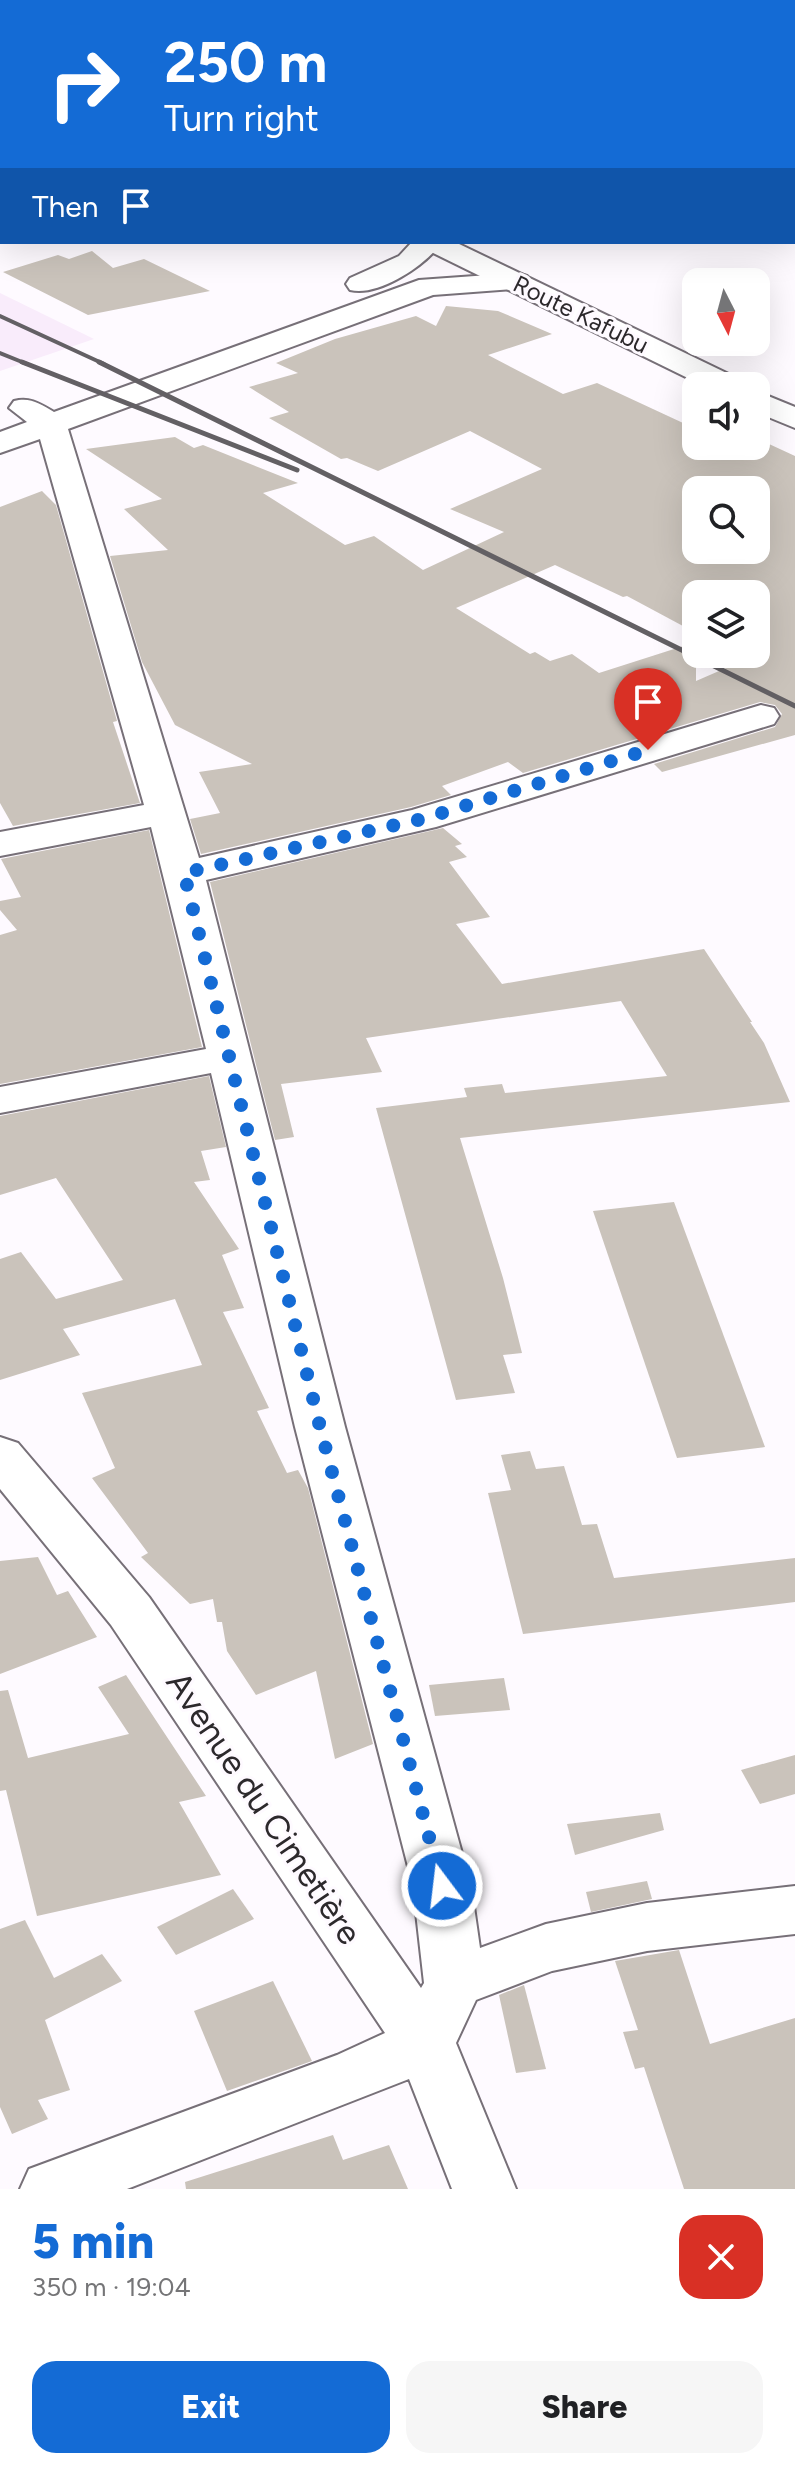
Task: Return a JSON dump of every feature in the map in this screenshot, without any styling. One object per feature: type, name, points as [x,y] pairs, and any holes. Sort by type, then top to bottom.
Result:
[{"type":"street","points":[[0,443],[25,417],[391,272],[409,262],[429,244]]},
{"type":"street","name":"Route Kafubu","points":[[435,244],[700,372]]},
{"type":"street","points":[[25,417],[429,286],[517,282]]},
{"type":"street","points":[[770,407],[795,419]]},
{"type":"street","points":[[25,417],[166,813],[184,873],[320,1427],[442,1886],[454,1983],[425,2043],[359,2074],[52,2189]]},
{"type":"street","points":[[184,873],[422,819],[761,716]]},
{"type":"street","points":[[0,844],[67,829],[166,813]]},
{"type":"street","points":[[0,1100],[230,1057]]},
{"type":"street","name":"Avenue du Cimetière","points":[[0,1455],[130,1611],[425,2043],[484,2189]]},
{"type":"street","points":[[454,1983],[546,1948],[647,1927],[795,1910]]},
{"type":"shaded area","points":[[0,293],[94,339],[0,371]]},
{"type":"building","points":[[92,251],[113,268],[144,259],[210,291],[88,315],[3,272],[58,255],[69,259]]},
{"type":"building","points":[[446,306],[498,311],[552,334],[488,355],[563,394],[597,383],[682,422],[682,460],[770,460],[770,444],[795,456],[795,735],[662,772],[654,764],[775,727],[782,714],[775,705],[760,702],[523,773],[508,762],[442,786],[451,795],[411,807],[201,854],[190,819],[220,813],[199,772],[252,764],[175,725],[142,662],[110,556],[168,550],[124,509],[162,499],[86,449],[175,437],[194,448],[203,445],[298,483],[263,493],[345,545],[374,536],[423,570],[504,532],[450,509],[542,469],[470,431],[378,471],[347,458],[341,459],[269,418],[289,412],[249,387],[298,373],[276,363],[335,339],[416,316],[436,326]],"holes":[[[555,565],[623,597],[627,596],[682,625],[682,580],[770,580],[770,668],[726,668],[696,681],[696,668],[682,668],[682,646],[599,673],[572,654],[550,661],[535,652],[530,654],[456,608]]]},
{"type":"building","points":[[42,491],[56,505],[117,721],[113,722],[140,803],[13,826],[0,803],[0,507]]},
{"type":"building","points":[[443,828],[462,844],[455,846],[467,857],[449,862],[490,917],[456,924],[502,984],[704,949],[764,1043],[790,1102],[460,1138],[503,1278],[522,1353],[503,1355],[515,1393],[456,1400],[376,1108],[467,1097],[464,1088],[502,1084],[505,1093],[667,1076],[621,1001],[366,1038],[382,1072],[281,1084],[294,1137],[275,1140],[210,882]]},
{"type":"building","points":[[149,830],[202,1047],[0,1084],[0,935],[17,930],[0,910],[0,901],[21,897],[1,859]]},
{"type":"building","points":[[209,1076],[226,1147],[201,1151],[210,1180],[194,1182],[239,1249],[222,1255],[244,1308],[223,1312],[269,1408],[257,1411],[287,1473],[298,1470],[308,1488],[373,1744],[335,1759],[316,1671],[256,1695],[227,1651],[222,1622],[217,1622],[213,1599],[190,1604],[141,1557],[148,1553],[92,1478],[115,1468],[82,1393],[202,1365],[175,1299],[63,1329],[80,1355],[0,1380],[0,1259],[21,1252],[56,1299],[123,1280],[56,1178],[0,1195],[0,1116]]},
{"type":"building","points":[[674,1202],[765,1447],[677,1458],[593,1211]]},
{"type":"building","points":[[530,1451],[536,1469],[564,1466],[582,1525],[597,1524],[614,1578],[795,1558],[795,1602],[523,1634],[488,1493],[511,1490],[501,1455]]},
{"type":"building","points":[[38,1557],[57,1595],[68,1591],[97,1637],[0,1674],[0,1561]]},
{"type":"building","points":[[126,1675],[206,1796],[179,1802],[221,1875],[37,1916],[6,1790],[0,1791],[0,1691],[8,1690],[28,1758],[129,1734],[98,1687]]},
{"type":"building","points":[[504,1678],[510,1710],[435,1716],[429,1685]]},
{"type":"building","points":[[795,1755],[795,1794],[760,1804],[741,1770]]},
{"type":"building","points":[[660,1813],[664,1830],[575,1855],[567,1824]]},
{"type":"building","points":[[647,1881],[652,1899],[591,1912],[586,1892]]},
{"type":"building","points":[[233,1889],[254,1919],[176,1955],[157,1927]]},
{"type":"building","points":[[25,1920],[54,1978],[102,1954],[122,1981],[45,2020],[70,2090],[38,2100],[48,2119],[12,2134],[0,2107],[0,1929]]},
{"type":"building","points":[[679,1950],[710,2044],[795,2018],[795,2189],[684,2189],[644,2067],[635,2069],[623,2032],[638,2030],[615,1961]]},
{"type":"building","points":[[273,1981],[312,2061],[227,2091],[194,2011]]},
{"type":"building","points":[[524,1985],[546,2069],[516,2073],[499,1995]]},
{"type":"building","points":[[333,2135],[343,2160],[389,2145],[408,2189],[186,2189],[185,2182]]},
{"type":"railway","points":[[0,316],[104,364]]},
{"type":"railway","points":[[0,353],[25,363]]},
{"type":"railway","points":[[99,362],[795,706]]},
{"type":"railway","points":[[25,363],[297,470]]},
{"type":"route","points":[[442,1886],[320,1427],[184,873],[422,819],[648,750]]}]
